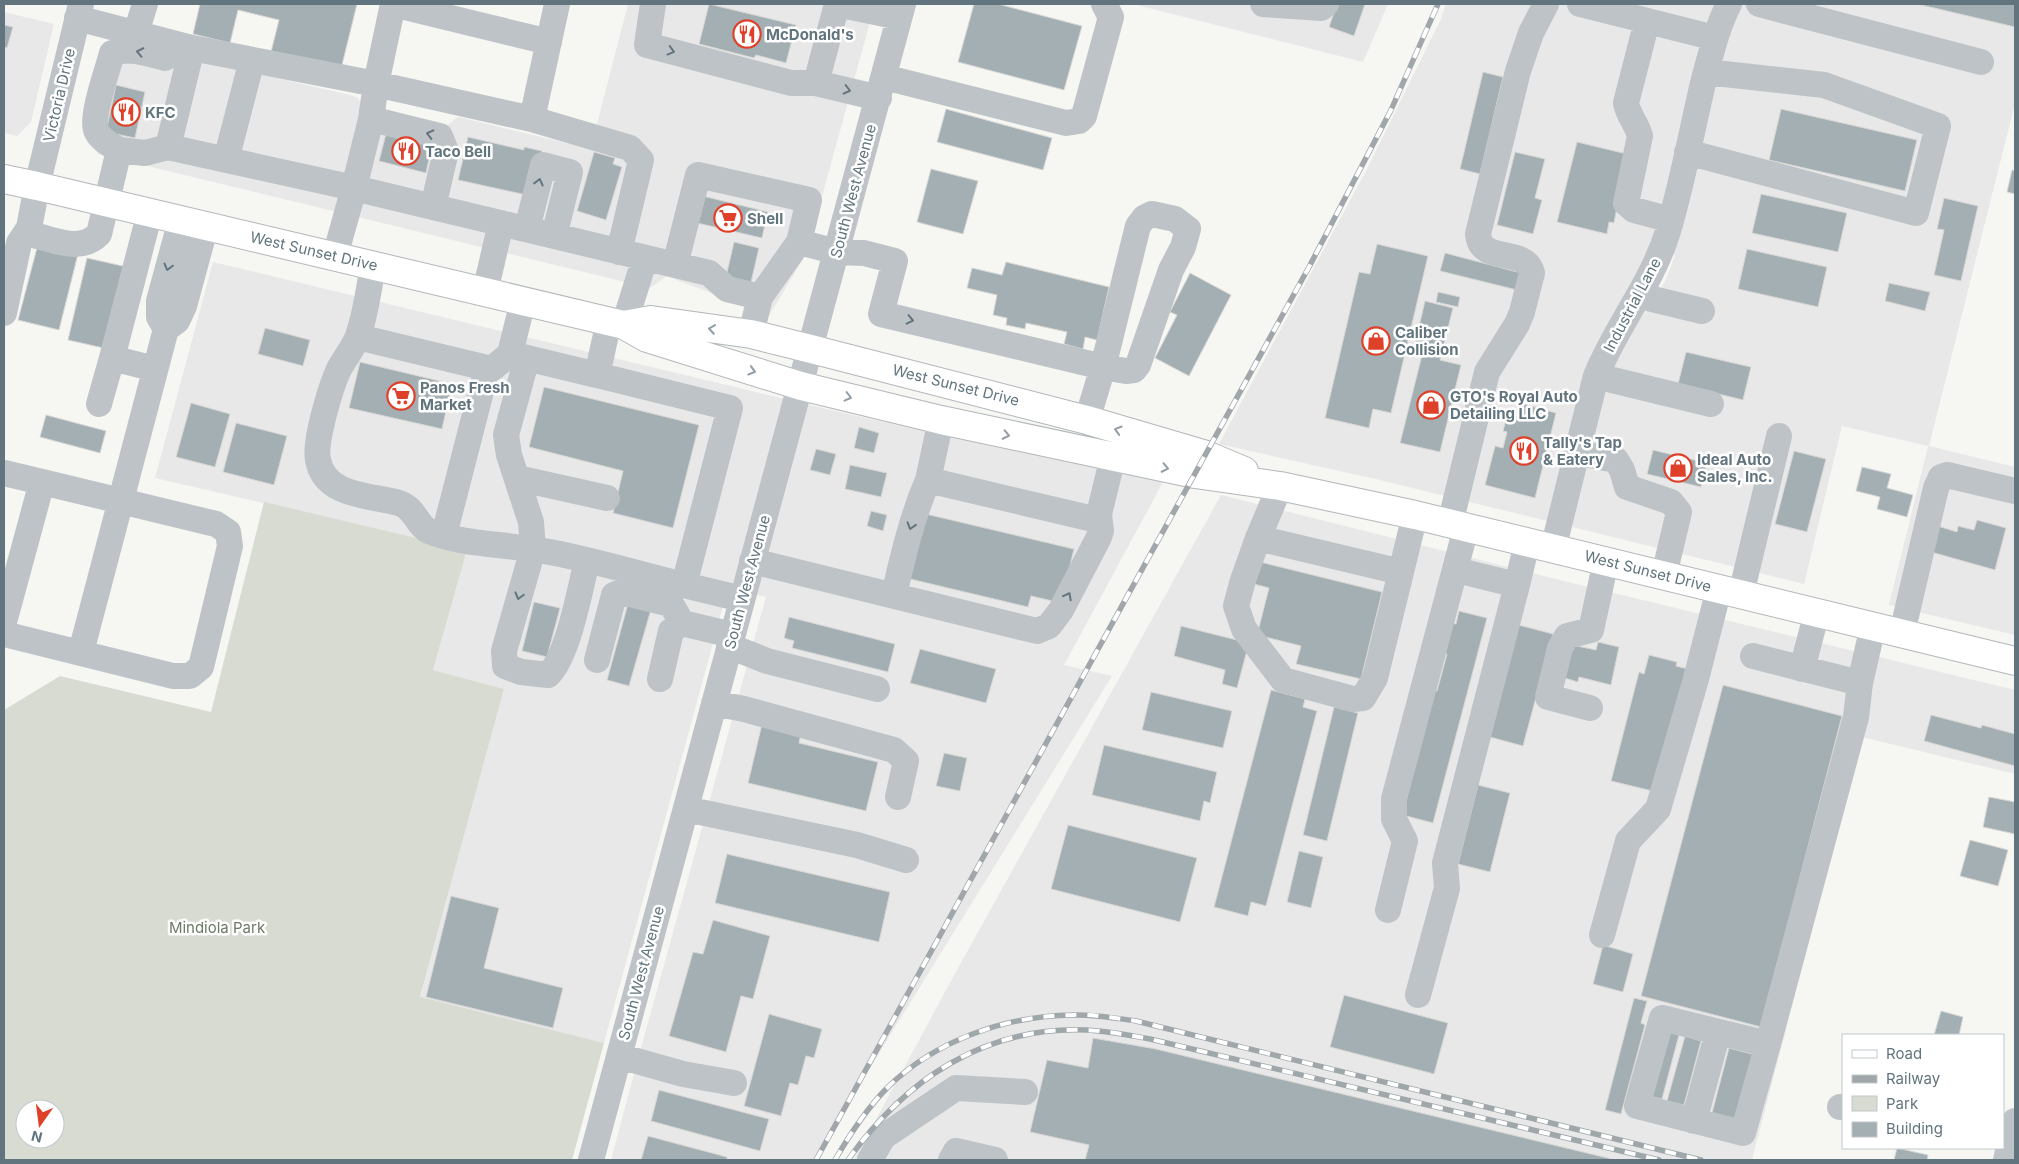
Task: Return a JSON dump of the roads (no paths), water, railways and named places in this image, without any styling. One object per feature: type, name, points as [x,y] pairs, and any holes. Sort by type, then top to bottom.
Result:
[{"type":"main road","name":"West Sunset Drive","points":[[4,179],[616,323],[647,338],[801,386],[941,420],[1195,474],[1280,486],[1415,515],[1664,574],[2015,661]]},
{"type":"main road","name":"West Sunset Drive","points":[[616,323],[651,320],[751,334],[811,348],[1087,420],[1206,456],[1280,486]]},
{"type":"street","points":[[136,32],[145,4]]},
{"type":"street","points":[[335,256],[371,119],[376,84],[393,4],[549,42]]},
{"type":"street","points":[[532,119],[557,4]]},
{"type":"street","points":[[653,4],[647,45],[791,83],[881,87],[1066,123],[1079,121],[1084,116],[1111,17],[1104,4]]},
{"type":"street","points":[[816,83],[837,4],[901,10]]},
{"type":"street","points":[[1263,4],[1321,8],[1326,4]]},
{"type":"street","points":[[1388,910],[1404,841],[1394,819],[1394,799],[1456,570],[1458,526],[1487,372],[1517,324],[1532,273],[1530,267],[1524,261],[1483,248],[1479,242],[1478,234],[1518,71],[1531,34],[1546,4]]},
{"type":"street","points":[[1580,4],[1715,38]]},
{"type":"street","name":"Industrial Lane","points":[[1418,995],[1447,888],[1445,863],[1517,586],[1540,546],[1578,453],[1596,376],[1605,354],[1640,296],[1656,264],[1671,220],[1715,38],[1729,4]]},
{"type":"street","points":[[1759,4],[1981,62]]},
{"type":"street","name":"South West Avenue","points":[[591,1160],[901,10]]},
{"type":"street","points":[[79,11],[190,55]]},
{"type":"street","name":"Victoria Drive","points":[[4,313],[19,243],[29,228],[37,186],[79,11]]},
{"type":"street","points":[[1647,21],[1626,103],[1628,111],[1638,127],[1640,136],[1626,203],[1634,210],[1671,220]]},
{"type":"street","points":[[620,252],[641,160],[630,148],[532,119],[376,84],[252,60],[134,50],[121,50],[112,53],[96,114],[96,130],[105,142],[119,150],[145,153],[168,147],[354,188],[527,229],[620,252],[709,273],[728,289],[760,298]]},
{"type":"street","points":[[168,147],[190,55]]},
{"type":"street","points":[[226,160],[252,60]]},
{"type":"street","points":[[1687,152],[1916,214],[1938,126],[1824,85],[1706,72]]},
{"type":"street","points":[[371,119],[440,136],[446,150],[433,207]]},
{"type":"street","points":[[29,228],[33,235],[79,246],[92,241],[99,234],[119,150]]},
{"type":"street","points":[[527,229],[543,165],[570,172],[554,236]]},
{"type":"street","points":[[675,265],[698,175],[809,200],[799,242],[760,298],[751,334]]},
{"type":"street","points":[[100,404],[150,212]]},
{"type":"street","points":[[799,242],[837,252],[864,252],[895,261],[882,314],[1103,367],[1126,371],[1134,370],[1138,365],[1171,270],[1183,247],[1188,229],[1175,219],[1152,214],[1144,218],[1138,226],[1103,367],[1087,420]]},
{"type":"street","points":[[81,652],[166,329],[177,321],[184,306],[193,223]]},
{"type":"street","points":[[485,292],[501,223]]},
{"type":"street","points":[[597,375],[616,323],[645,258]]},
{"type":"street","points":[[373,265],[358,337],[338,371],[330,392],[317,451],[321,469],[333,486],[399,504],[415,515],[425,529],[444,535],[469,541],[533,549],[742,600]]},
{"type":"street","points":[[1640,296],[1702,311]]},
{"type":"street","points":[[524,301],[506,435],[509,454],[531,522],[533,549],[504,651],[505,666],[522,672],[548,675],[554,669],[568,634],[587,561]]},
{"type":"street","points":[[358,337],[486,368],[493,368],[518,356],[730,408],[684,585]]},
{"type":"street","points":[[112,358],[155,369]]},
{"type":"street","points":[[444,535],[486,368]]},
{"type":"street","points":[[1596,376],[1711,404]]},
{"type":"street","points":[[894,595],[905,546],[920,497],[928,480],[941,420]]},
{"type":"street","points":[[1602,934],[1628,841],[1658,809],[1696,679],[1730,591],[1779,436]]},
{"type":"street","points":[[1578,453],[1616,460],[1622,470],[1627,487],[1671,502],[1679,512],[1664,574]]},
{"type":"street","points":[[752,561],[1037,631],[1049,626],[1061,610],[1099,537],[1101,531],[1099,514],[1114,457]]},
{"type":"street","points":[[4,473],[216,524],[228,532],[230,546],[201,666],[190,676],[173,676],[4,634]]},
{"type":"street","points":[[1902,633],[1936,488],[1941,477],[1947,475],[2015,491]]},
{"type":"street","points":[[517,478],[607,498]]},
{"type":"street","points":[[928,480],[1089,518],[1099,514]]},
{"type":"street","points":[[4,622],[9,582],[42,482]]},
{"type":"street","points":[[1280,486],[1242,580],[1236,606],[1244,628],[1283,680],[1354,699],[1363,698],[1375,678],[1415,515]]},
{"type":"street","points":[[1258,538],[1401,572]]},
{"type":"street","points":[[1590,708],[1548,697],[1560,648],[1567,636],[1591,630],[1606,561]]},
{"type":"street","points":[[1456,570],[1517,586]]},
{"type":"street","points":[[597,660],[614,595],[622,592],[671,604],[682,623],[731,641],[768,661],[877,689]]},
{"type":"street","points":[[1802,668],[1817,612]]},
{"type":"street","points":[[660,679],[671,631],[682,623]]},
{"type":"street","points":[[1768,1044],[1662,1018],[1637,1106],[1742,1134],[1768,1044],[1856,717],[1860,683],[1873,626]]},
{"type":"street","points":[[1753,656],[1860,683]]},
{"type":"street","points":[[714,703],[744,709],[894,750],[906,761],[898,797]]},
{"type":"street","points":[[686,809],[857,845],[906,860]]},
{"type":"street","points":[[1694,1120],[1718,1032]]},
{"type":"street","points":[[619,1056],[683,1074],[734,1083]]},
{"type":"street","points":[[870,1160],[883,1137],[956,1088],[1025,1092]]},
{"type":"street","points":[[2004,1148],[2015,1121]]},
{"type":"street","points":[[951,1160],[956,1152],[995,1160]]},
{"type":"railway","points":[[816,1160],[1309,267],[1391,110],[1438,4]]},
{"type":"railway","points":[[835,1160],[859,1122],[880,1095],[907,1070],[928,1056],[950,1044],[997,1026],[1047,1016],[1080,1015],[1104,1016],[1136,1021],[1701,1160]]},
{"type":"railway","points":[[848,1160],[870,1131],[895,1105],[921,1083],[950,1064],[981,1048],[1014,1037],[1049,1031],[1086,1030],[1150,1039],[1659,1160]]},
{"type":"place","name":"McDonald's","points":[[747,34]]},
{"type":"place","name":"KFC","points":[[126,112]]},
{"type":"place","name":"Taco Bell","points":[[406,151]]},
{"type":"place","name":"Shell","points":[[728,218]]},
{"type":"place","name":"Caliber Collision","points":[[1376,341]]},
{"type":"place","name":"Panos Fresh Market","points":[[401,396]]},
{"type":"place","name":"GTO's Royal Auto Detailing LLC","points":[[1431,405]]},
{"type":"place","name":"Tally's Tap & Eatery","points":[[1524,451]]},
{"type":"place","name":"Ideal Auto Sales, Inc.","points":[[1678,468]]},
{"type":"park label","name":"Mindiola Park","points":[[217,927]]}]
